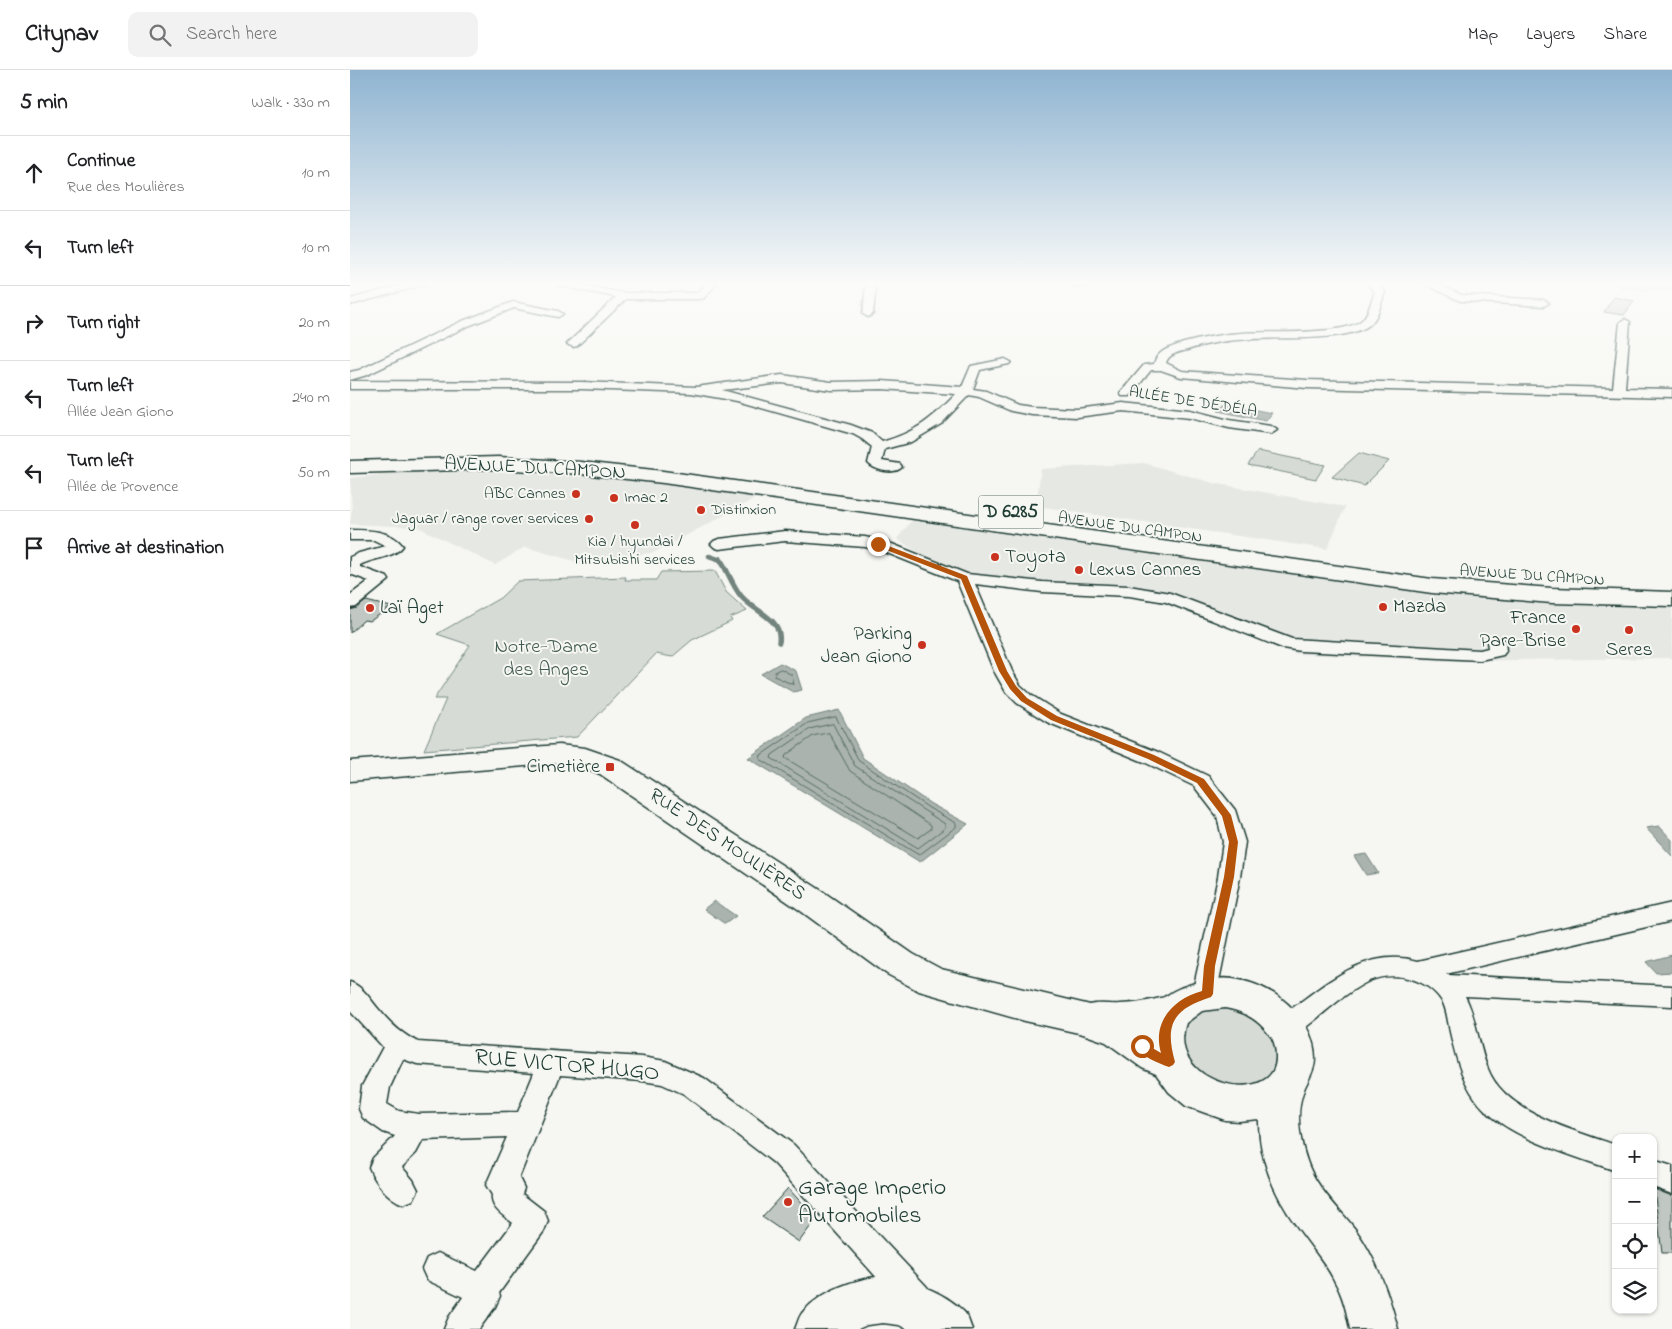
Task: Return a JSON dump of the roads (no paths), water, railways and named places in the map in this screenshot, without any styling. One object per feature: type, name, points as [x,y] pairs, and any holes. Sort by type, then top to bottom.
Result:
[{"type":"main road","name":"AVENUE DU CAMPON","points":[[350,456],[484,452],[588,456],[1430,568],[1602,581],[1672,581]]},
{"type":"main road","name":"AVENUE DU CAMPON","points":[[350,467],[480,463],[581,468],[663,477],[1432,586],[1547,596],[1672,599]]},
{"type":"main road","name":"RUE DES MOULIÈRES","points":[[350,771],[559,754],[573,754],[592,759],[610,767],[810,900],[900,964],[932,981],[1024,1006],[1084,1019],[1119,1031],[1156,1056],[1169,1062]]},
{"type":"main road","points":[[1286,1084],[1272,1095],[1255,1102],[1235,1104],[1214,1100],[1195,1090],[1179,1078],[1169,1062],[1164,1044],[1166,1026],[1174,1011],[1194,997],[1207,994],[1234,994],[1260,1003],[1275,1014],[1286,1027],[1294,1041],[1296,1056],[1294,1071],[1286,1084],[1280,1111],[1279,1126],[1282,1152],[1305,1202],[1338,1245],[1354,1271],[1367,1298],[1374,1329]]},
{"type":"main road","name":"RUE DES MOULIÈRES","points":[[1084,1019],[1121,1020],[1174,1011]]},
{"type":"main road","points":[[819,1329],[840,1312],[859,1303],[876,1298],[897,1300],[942,1323]]},
{"type":"street","points":[[350,376],[363,373],[427,342]]},
{"type":"street","points":[[1163,367],[1160,364],[1161,359],[1167,353],[1208,342]]},
{"type":"street","points":[[1619,391],[1623,342]]},
{"type":"street","points":[[879,447],[906,439],[937,421],[966,391],[975,368],[1005,362]]},
{"type":"street","points":[[1126,392],[1148,367],[1163,367],[1189,375],[1283,383],[1672,393]]},
{"type":"street","name":"ALLÉE DE DÉDÉLA","points":[[697,390],[782,379],[831,386],[858,384],[966,391],[982,394],[1015,408],[1032,411],[1077,413],[1123,407],[1190,414],[1229,424],[1271,430]]},
{"type":"street","points":[[350,386],[531,384],[697,390],[735,396],[778,410],[853,430],[874,439],[879,447],[875,462],[882,466],[895,467]]},
{"type":"street","points":[[350,535],[375,536],[390,541],[395,546],[392,549],[365,556],[353,562],[351,567],[354,570],[381,580],[350,603]]},
{"type":"street","points":[[718,544],[785,536],[865,542],[887,547],[964,578],[1042,587],[1111,589],[1156,595],[1214,614],[1282,642],[1301,646],[1480,655],[1497,651],[1496,641]]},
{"type":"street","points":[[964,578],[1003,671],[1013,688],[1024,699],[1054,718],[1151,757],[1201,781],[1227,815],[1234,842],[1229,877],[1210,966],[1207,994]]},
{"type":"street","points":[[1286,1027],[1319,1005],[1350,979],[1372,969],[1389,966],[1418,970],[1672,912]]},
{"type":"street","points":[[1418,970],[1443,985],[1455,1001],[1474,1070],[1484,1089],[1506,1111],[1536,1127],[1612,1156]]},
{"type":"street","points":[[1443,985],[1672,996]]},
{"type":"street","name":"RUE VICTOR HUGO","points":[[350,992],[397,1045],[418,1053],[650,1070],[665,1073],[694,1086],[784,1154],[942,1323]]},
{"type":"street","points":[[397,1045],[376,1086],[373,1109],[393,1123],[415,1127],[526,1124]]},
{"type":"street","points":[[482,1290],[533,1221],[506,1199],[509,1188],[501,1185],[552,1062]]},
{"type":"street","points":[[403,1190],[384,1167],[406,1144],[415,1127]]},
{"type":"street","points":[[1657,1174],[1672,1180]]},
{"type":"street","points":[[438,1269],[482,1290],[484,1296],[461,1329]]},
{"type":"water","points":[[1225,404],[1272,413],[1266,421],[1218,411]]},
{"type":"water","points":[[780,663],[796,671],[802,690],[793,692],[761,674]]},
{"type":"water","points":[[839,710],[863,758],[931,804],[968,824],[920,862],[748,758],[806,718]]},
{"type":"water","points":[[1659,826],[1672,840],[1672,856],[1646,828]]},
{"type":"water","points":[[1366,854],[1378,873],[1366,875],[1354,856]]},
{"type":"water","points":[[714,901],[736,916],[725,924],[704,909]]},
{"type":"water","points":[[1672,955],[1672,972],[1656,973],[1646,962]]},
{"type":"waterway","points":[[709,556],[720,560]]},
{"type":"waterway","points":[[720,560],[741,596],[777,627],[779,642]]},
{"type":"place","name":"ABC Cannes","points":[[576,494]]},
{"type":"place","name":"Imac 2","points":[[614,498]]},
{"type":"place","name":"Distinxion","points":[[701,510]]},
{"type":"place","name":"Jaguar / range rover services","points":[[589,519]]},
{"type":"place","name":"Kia / hyundai / Mitsubishi services","points":[[635,525]]},
{"type":"place","name":"Toyota","points":[[995,557]]},
{"type":"place","name":"Lexus Cannes","points":[[1079,570]]},
{"type":"place","name":"Mazda","points":[[1383,607]]},
{"type":"place","name":"Laï Aget","points":[[370,608]]},
{"type":"place","name":"France Pare-Brise","points":[[1576,629]]},
{"type":"place","name":"Seres","points":[[1629,630]]},
{"type":"place","name":"Parking Jean Giono","points":[[922,645]]},
{"type":"place","name":"Cimetière","points":[[610,767]]},
{"type":"place","name":"Garage Imperio Automobiles","points":[[788,1202]]},
{"type":"park label","name":"Notre-Dame des Anges","points":[[546,658]]}]
